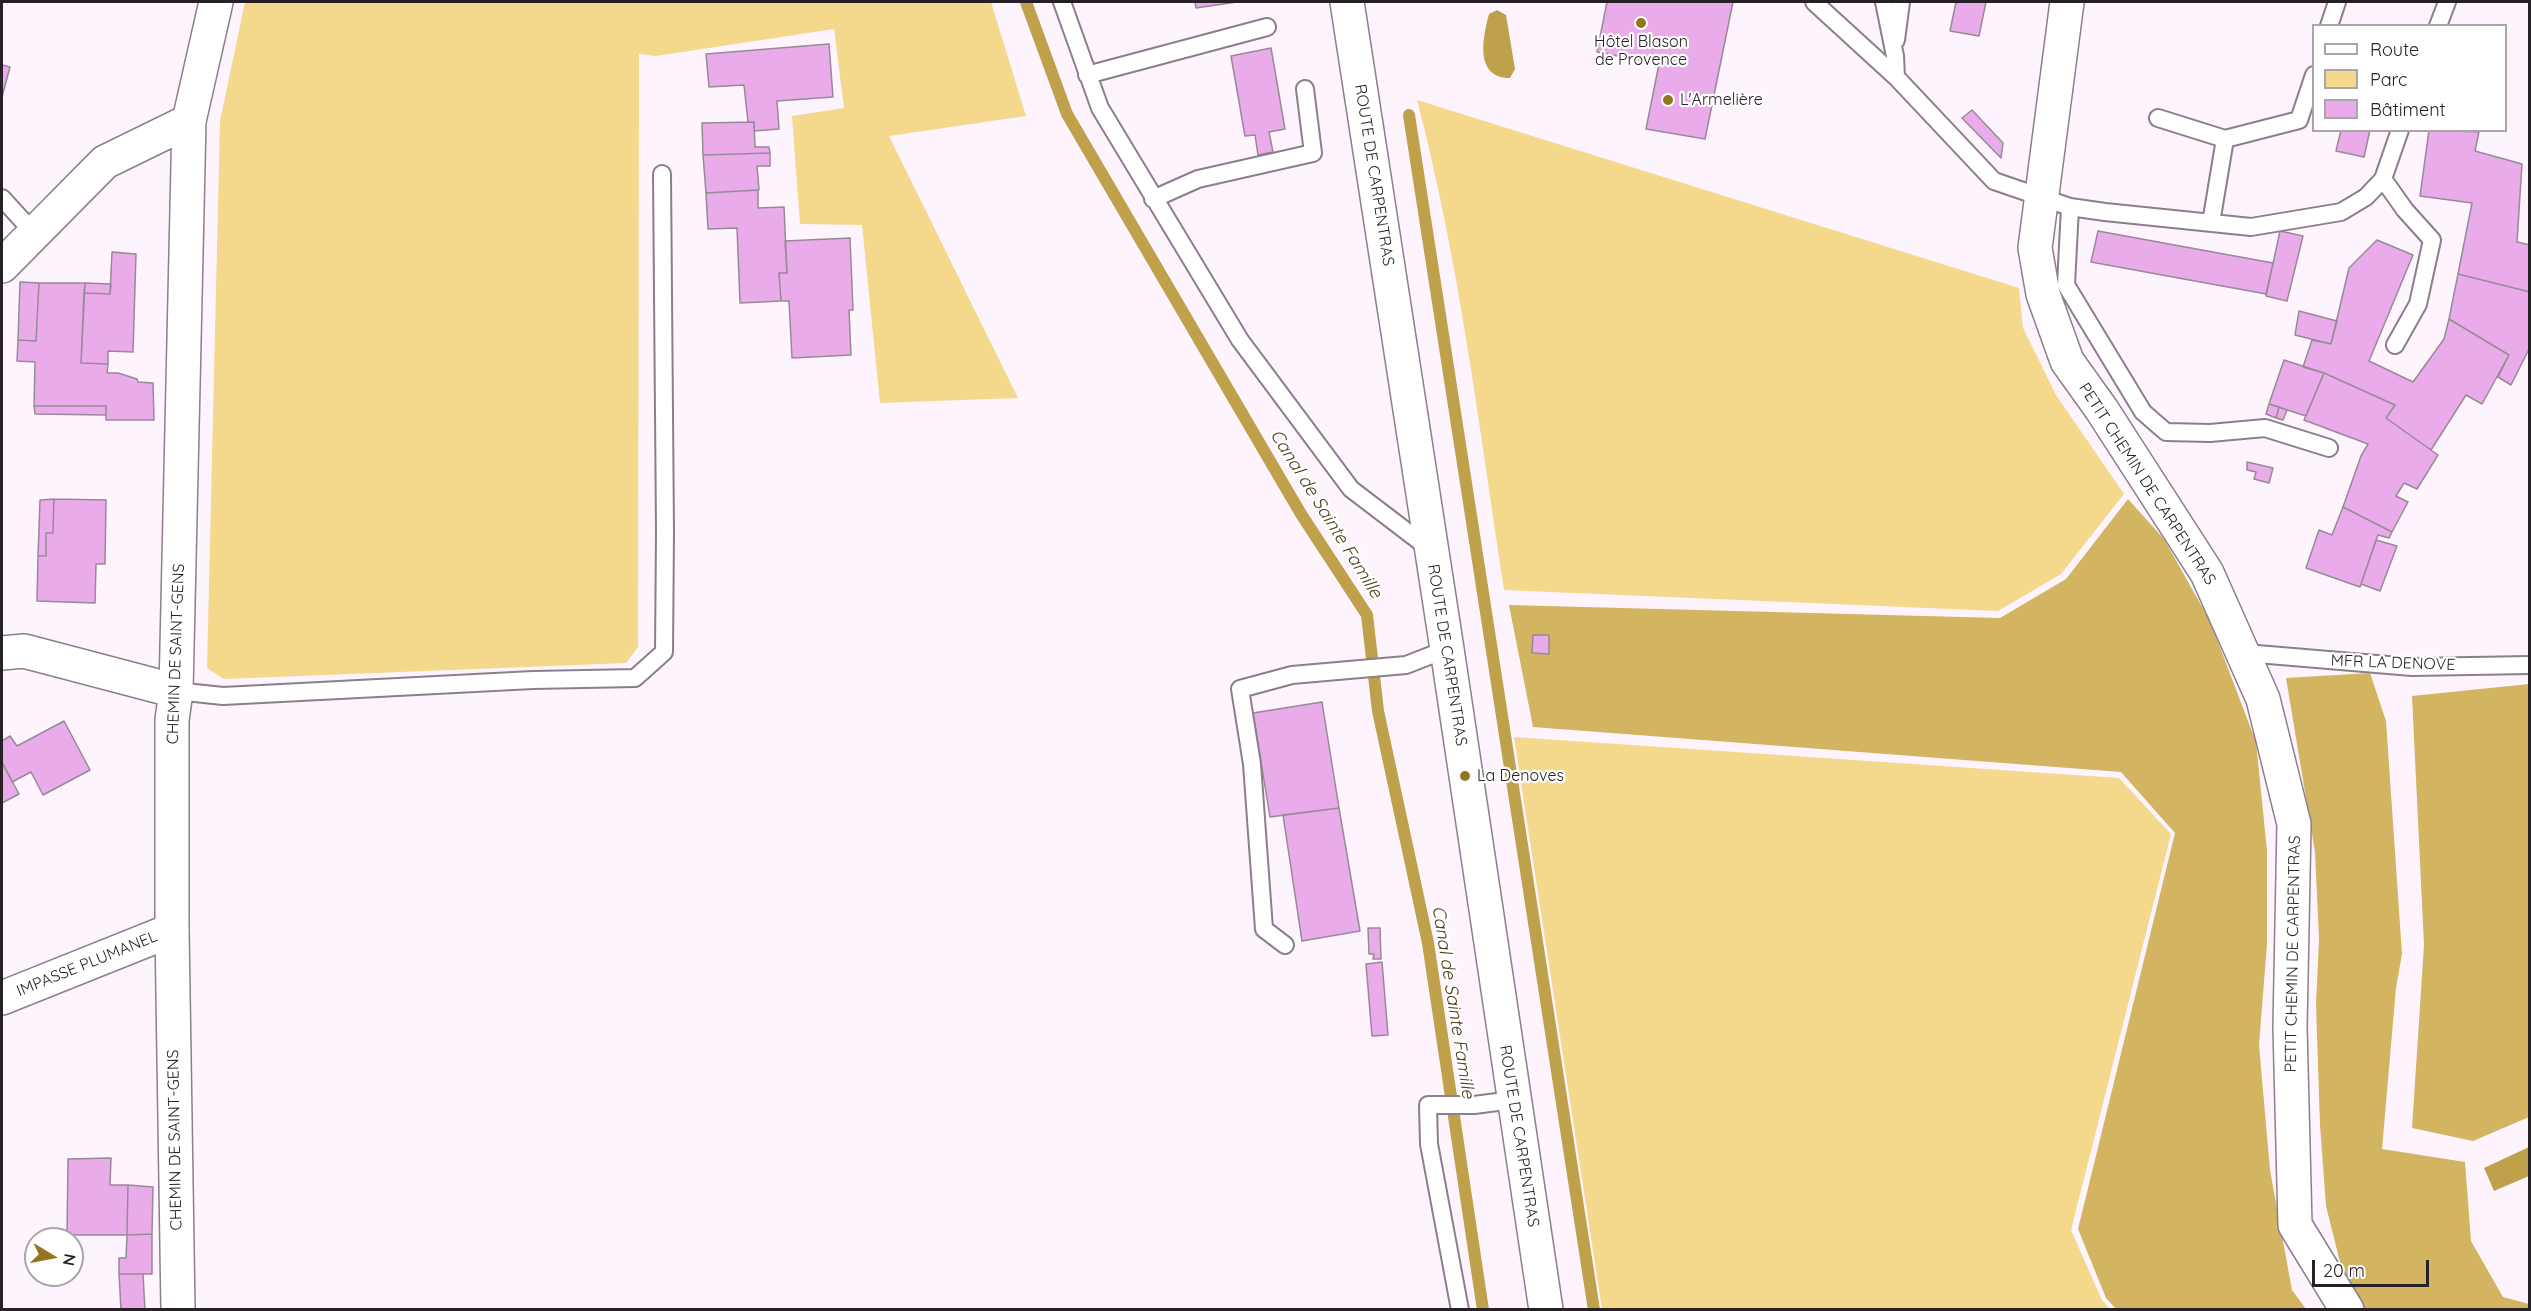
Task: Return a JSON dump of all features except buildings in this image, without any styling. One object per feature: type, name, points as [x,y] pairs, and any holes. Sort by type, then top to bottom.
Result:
[{"type":"street","name":"CHEMIN DE SAINT-GENS","points":[[178,1310],[172,930],[172,720],[176,691],[189,121],[216,2]]},
{"type":"street","name":"ROUTE DE CARPENTRAS","points":[[1348,2],[1546,1310]]},
{"type":"street","name":"PETIT CHEMIN DE CARPENTRAS","points":[[2067,2],[2040,195],[2035,248],[2043,294],[2067,361],[2102,410],[2207,573],[2263,699],[2294,824],[2290,1027],[2295,1226],[2347,1310]]},
{"type":"street","points":[[2,266],[105,162],[189,121]]},
{"type":"street","points":[[2,652],[24,651],[176,691]]},
{"type":"street","name":"IMPASSE PLUMANEL","points":[[2,998],[172,930]]},
{"type":"lane","points":[[1062,2],[1100,108],[1240,340],[1351,489],[1432,551]]},
{"type":"lane","points":[[1814,2],[1896,77],[1994,181],[2070,207],[2251,227],[2341,212],[2366,197],[2383,179],[2399,132]]},
{"type":"lane","points":[[1884,2],[1895,56],[1896,77]]},
{"type":"lane","points":[[1895,56],[1901,2]]},
{"type":"lane","points":[[2330,24],[2337,2]]},
{"type":"lane","points":[[2439,24],[2447,2]]},
{"type":"lane","points":[[1087,75],[1267,27]]},
{"type":"lane","points":[[2158,118],[2225,139],[2299,120],[2312,78]]},
{"type":"lane","points":[[1153,199],[1198,179],[1313,153],[1305,89]]},
{"type":"lane","points":[[2211,223],[2225,139]]},
{"type":"lane","points":[[176,691],[222,696],[521,681],[635,678],[664,652],[662,174]]},
{"type":"lane","points":[[2383,179],[2405,210],[2432,240],[2418,304],[2395,345]]},
{"type":"lane","points":[[2,198],[34,233]]},
{"type":"lane","points":[[2070,207],[2066,285],[2143,412],[2166,432],[2210,433],[2265,428],[2329,448]]},
{"type":"lane","points":[[1285,945],[1264,929],[1252,764],[1240,689],[1292,675],[1406,665],[1447,649]]},
{"type":"lane","name":"MFR LA DENOVE","points":[[2257,654],[2412,667],[2529,664]]},
{"type":"lane","points":[[1460,1310],[1429,1144],[1428,1105],[1474,1106],[1513,1100]]},
{"type":"green space","points":[[245,2],[991,2],[1026,116],[889,136],[1018,398],[880,403],[862,225],[800,224],[792,116],[844,108],[834,29],[656,56],[639,54],[638,647],[626,663],[224,679],[207,668],[220,121]]},
{"type":"green space","points":[[1417,100],[2019,288],[2023,328],[2056,395],[2124,494],[2061,574],[1998,611],[1504,590],[1477,405],[1456,282],[1432,160]]},
{"type":"green space","points":[[1514,737],[2119,778],[2171,834],[2071,1230],[2102,1300],[2110,1309],[1602,1309]]},
{"type":"shaded area","points":[[1497,10],[1506,15],[1515,69],[1510,78],[1499,76],[1491,71],[1484,55],[1489,14]]},
{"type":"shaded area","points":[[2128,499],[2164,539],[2210,621],[2256,742],[2267,851],[2267,944],[2259,1045],[2270,1170],[2292,1290],[2306,1309],[2116,1309],[2106,1298],[2078,1229],[2175,833],[2121,772],[1533,727],[1509,605],[2000,618],[2066,579]]},
{"type":"shaded area","points":[[2370,673],[2386,721],[2402,954],[2396,988],[2382,1149],[2465,1162],[2471,1241],[2503,1297],[2529,1304],[2529,1309],[2362,1309],[2344,1278],[2326,1206],[2320,1125],[2316,1005],[2319,939],[2315,852],[2286,678]]},
{"type":"shaded area","points":[[2529,684],[2529,1117],[2473,1141],[2412,1128],[2424,945],[2412,696]]},
{"type":"shaded area","points":[[2529,1147],[2529,1176],[2494,1191],[2484,1168]]},
{"type":"waterway","name":"Canal de Sainte Famille","points":[[1026,2],[1067,114],[1301,514],[1367,615],[1378,711],[1428,943],[1483,1310]]},
{"type":"waterway","points":[[1409,115],[1594,1310]]},
{"type":"place","name":"Hôtel Blason de Provence","points":[[1641,23]]},
{"type":"place","name":"L'Armelière","points":[[1668,100]]},
{"type":"place","name":"La Denoves","points":[[1465,776]]}]
